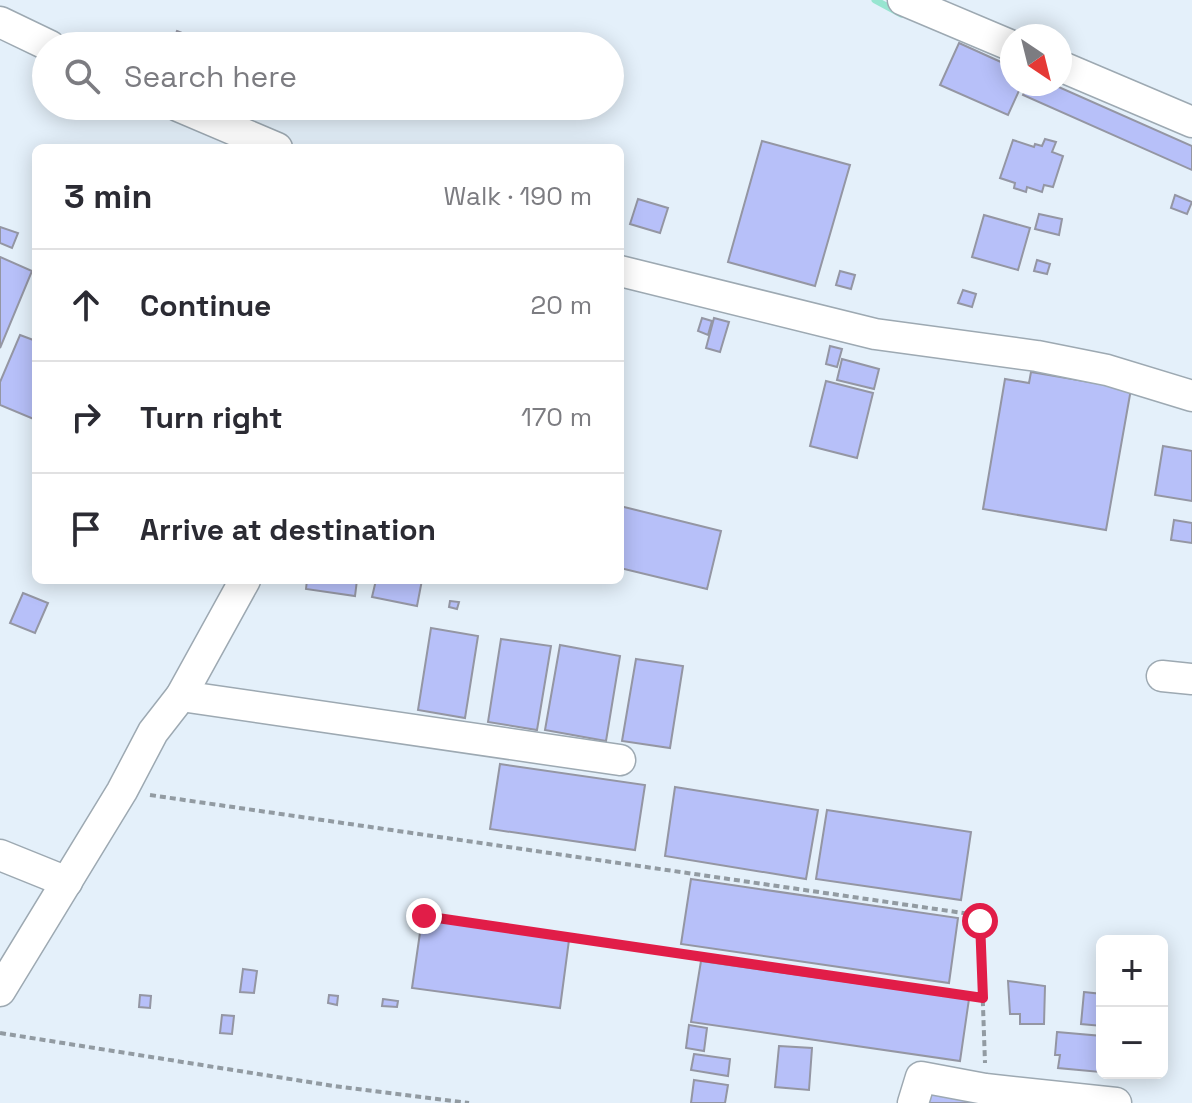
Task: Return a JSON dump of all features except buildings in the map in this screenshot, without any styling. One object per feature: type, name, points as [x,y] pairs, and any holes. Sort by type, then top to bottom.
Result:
[{"type":"street","points":[[903,0],[1000,41]]},
{"type":"street","points":[[0,22],[32,37]]},
{"type":"street","points":[[1072,71],[1192,122]]},
{"type":"street","points":[[211,120],[268,144]]},
{"type":"street","points":[[624,272],[875,334],[1037,356],[1107,370],[1192,396]]},
{"type":"street","points":[[0,991],[122,791],[153,732],[181,696],[243,584]]},
{"type":"street","points":[[1162,676],[1192,679]]},
{"type":"street","points":[[181,696],[620,760]]},
{"type":"street","points":[[0,855],[67,882]]},
{"type":"street","points":[[913,1103],[921,1077],[985,1089],[1116,1103]]},
{"type":"path","points":[[122,791],[970,914],[980,921],[985,1089]]},
{"type":"path","points":[[424,916],[983,998]]},
{"type":"path","points":[[0,1033],[304,1082],[469,1103]]},
{"type":"waterway","points":[[875,0],[901,14]]},
{"type":"route","points":[[424,916],[983,998],[980,921]]}]
